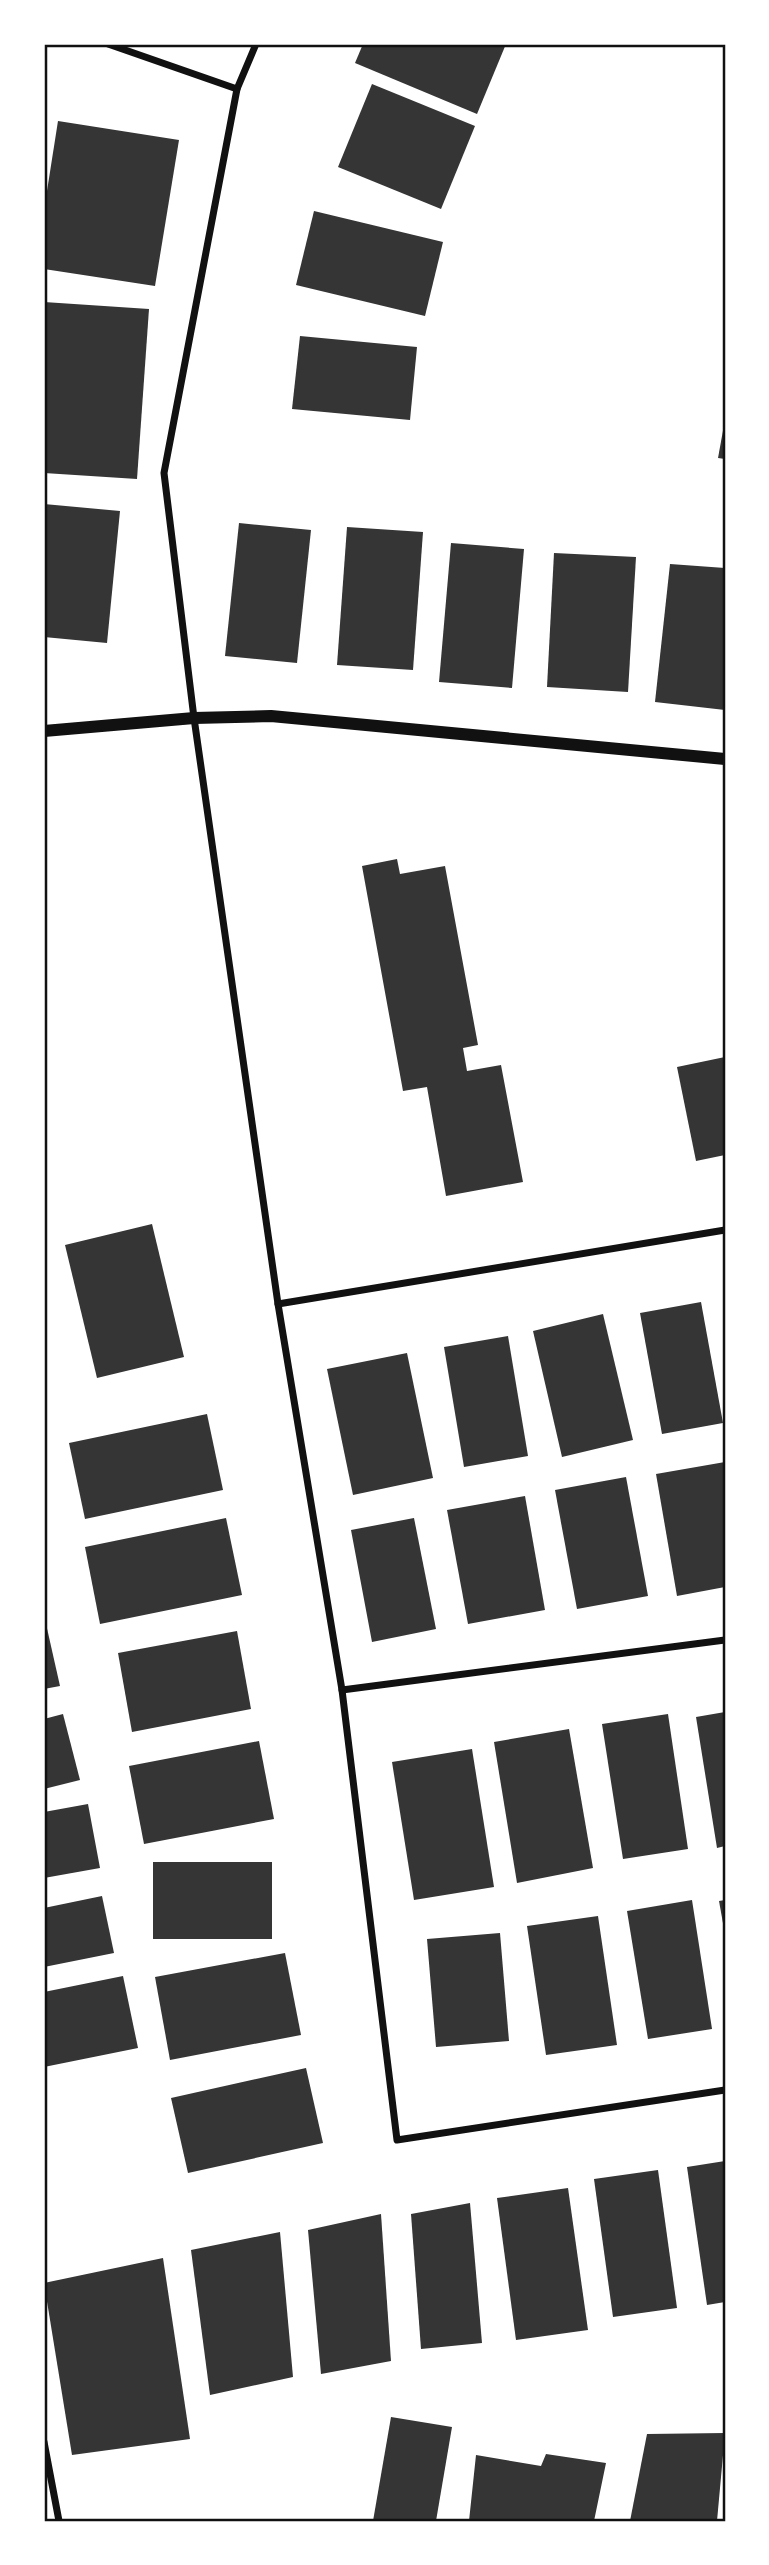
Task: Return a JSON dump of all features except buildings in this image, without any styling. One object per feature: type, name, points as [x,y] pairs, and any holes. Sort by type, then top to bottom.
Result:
[{"type":"street","points":[[108,44],[237,89]]},
{"type":"street","points":[[256,44],[237,89],[164,473],[194,718],[278,1304],[342,1690],[397,2140],[725,2090]]},
{"type":"street","points":[[44,731],[194,718],[271,716],[725,759]]},
{"type":"street","points":[[278,1304],[725,1230]]},
{"type":"street","points":[[342,1690],[725,1640]]},
{"type":"street","points":[[44,2442],[59,2521]]}]
